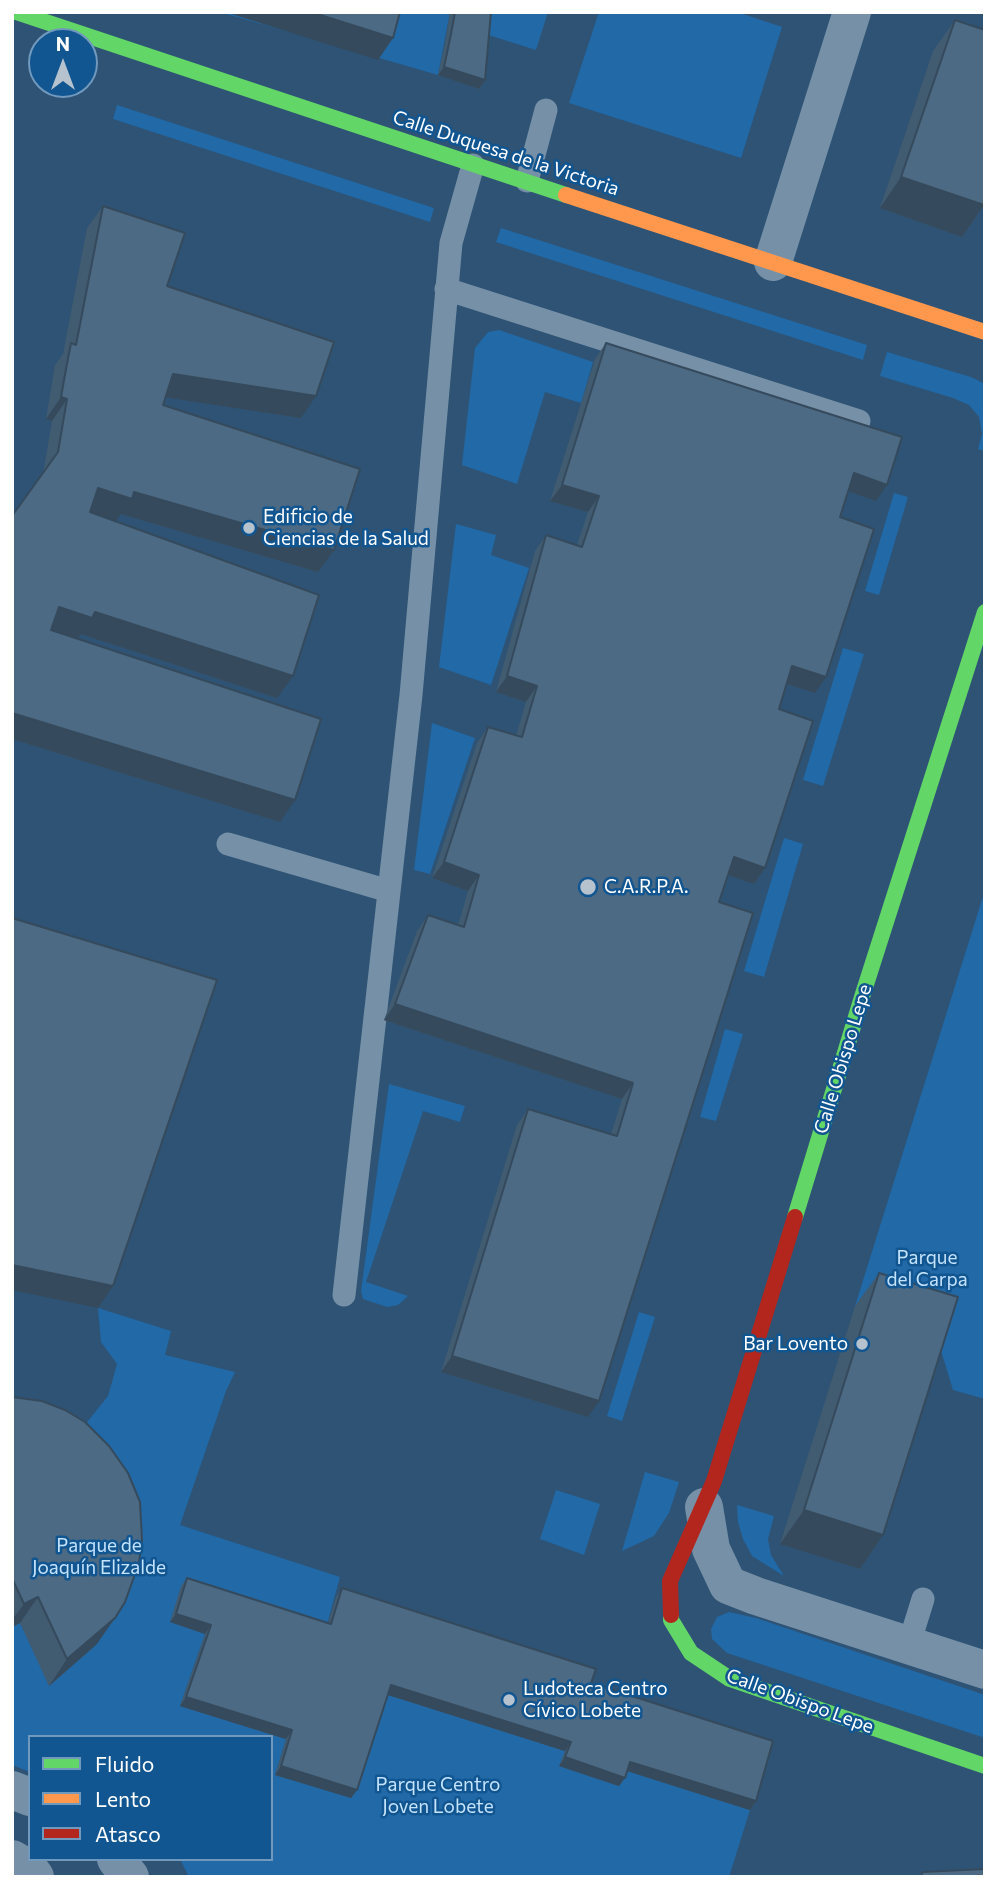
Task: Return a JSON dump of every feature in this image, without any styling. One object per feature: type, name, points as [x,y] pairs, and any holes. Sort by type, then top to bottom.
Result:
[{"type":"street","name":"Calle Duquesa de la Victoria","points":[[16,12],[985,332]]},
{"type":"street","points":[[773,262],[852,12]]},
{"type":"street","name":"Calle Obispo Lepe","points":[[985,612],[704,1507],[670,1581],[671,1620],[691,1653],[730,1679],[985,1766]]},
{"type":"street","name":"Calle Obispo Lepe","points":[[704,1507],[711,1549],[728,1584],[756,1596],[985,1670]]},
{"type":"street","points":[[118,1861],[130,1877]]},
{"type":"lane","points":[[527,181],[546,110]]},
{"type":"lane","points":[[344,1295],[411,695],[451,243],[473,165]]},
{"type":"lane","points":[[446,289],[859,421]]},
{"type":"lane","points":[[228,844],[389,891]]},
{"type":"lane","points":[[909,1644],[923,1600]]},
{"type":"green space","points":[[220,12],[450,12],[438,75]]},
{"type":"green space","points":[[492,12],[548,12],[536,50],[485,34]]},
{"type":"green space","points":[[599,12],[737,12],[782,27],[741,158],[569,103]]},
{"type":"green space","points":[[117,105],[434,208],[430,222],[113,119]]},
{"type":"green space","points":[[501,228],[867,345],[863,360],[496,242]]},
{"type":"green space","points":[[499,330],[593,362],[581,403],[545,392],[517,484],[462,465],[475,348],[488,332]]},
{"type":"green space","points":[[887,352],[971,377],[985,384],[985,451],[978,449],[982,434],[979,417],[969,405],[880,376]]},
{"type":"green space","points":[[894,493],[908,497],[879,595],[865,591]]},
{"type":"green space","points":[[456,524],[496,535],[491,555],[529,568],[491,685],[439,667]]},
{"type":"green space","points":[[843,648],[864,654],[823,786],[803,780]]},
{"type":"green space","points":[[432,723],[475,738],[430,874],[414,870]]},
{"type":"green space","points":[[784,838],[803,844],[764,977],[744,971]]},
{"type":"green space","name":"Parque del Carpa","points":[[985,890],[985,1399],[953,1390],[935,1331],[855,1306]]},
{"type":"green space","points":[[725,1029],[743,1034],[716,1121],[700,1117]]},
{"type":"green space","points":[[389,1084],[465,1106],[460,1122],[423,1111],[366,1282],[408,1296],[398,1305],[387,1307],[363,1299],[361,1291]]},
{"type":"green space","points":[[98,1308],[171,1331],[165,1355],[235,1372],[180,1525],[340,1577],[325,1632],[205,1634],[180,1706],[286,1739],[275,1775],[385,1694],[429,1707],[565,1751],[560,1766],[619,1786],[624,1770],[750,1810],[729,1877],[189,1877],[181,1861],[273,1861],[273,1735],[28,1735],[28,1771],[12,1765],[12,1418],[72,1441],[108,1396],[117,1364],[101,1342]]},
{"type":"green space","points":[[639,1312],[655,1317],[622,1421],[607,1416]]},
{"type":"green space","points":[[645,1472],[679,1482],[669,1513],[654,1536],[622,1551]]},
{"type":"green space","points":[[556,1490],[600,1504],[584,1555],[540,1539]]},
{"type":"green space","points":[[737,1505],[774,1516],[768,1539],[771,1555],[784,1576],[752,1556],[738,1522]]},
{"type":"green space","points":[[729,1612],[756,1618],[985,1695],[985,1738],[727,1653],[712,1639],[711,1629],[717,1617]]},
{"type":"building","points":[[311,12],[400,12],[393,38]]},
{"type":"building","points":[[455,12],[491,12],[485,80],[444,67]]},
{"type":"building","points":[[955,20],[985,30],[984,205],[901,177]]},
{"type":"building","name":"Edificio de Ciencias de la Salud","points":[[103,206],[185,233],[167,286],[334,342],[316,396],[173,374],[163,405],[360,469],[334,550],[134,492],[132,499],[98,488],[90,512],[319,595],[293,676],[95,612],[92,618],[59,607],[51,630],[321,719],[295,800],[12,713],[12,516],[58,452],[67,399],[61,397],[66,369],[71,343],[76,345]]},
{"type":"building","name":"C.A.R.P.A.","points":[[606,343],[902,437],[887,485],[854,473],[840,517],[874,529],[826,677],[792,666],[779,709],[813,721],[765,868],[734,857],[719,902],[753,913],[599,1401],[452,1356],[528,1109],[617,1136],[633,1083],[395,1004],[428,915],[464,927],[479,875],[444,862],[488,727],[522,737],[537,686],[507,676],[546,535],[582,547],[599,496],[562,485]]},
{"type":"building","points":[[12,918],[217,980],[113,1286],[12,1265]]},
{"type":"building","points":[[879,1273],[958,1297],[883,1535],[804,1510]]},
{"type":"building","points":[[12,1397],[42,1401],[85,1422],[109,1446],[128,1473],[140,1502],[142,1540],[139,1563],[125,1602],[115,1618],[67,1659],[38,1597],[24,1604],[12,1578]]},
{"type":"building","name":"Ludoteca Centro Cívico Lobete","points":[[187,1578],[331,1624],[342,1588],[596,1669],[591,1683],[773,1741],[756,1801],[630,1762],[625,1778],[565,1757],[571,1742],[391,1685],[357,1790],[281,1766],[292,1730],[186,1697],[211,1625],[176,1614]]},
{"type":"building","points":[[985,1869],[985,1877],[922,1877],[922,1872]]},
{"type":"traffic: fast","points":[[16,12],[566,195]]},
{"type":"traffic: fast","points":[[795,1217],[985,612]]},
{"type":"traffic: fast","points":[[671,1615],[671,1620],[691,1653],[730,1679],[985,1766]]},
{"type":"traffic: slow","points":[[566,195],[985,332]]},
{"type":"traffic: jam","points":[[671,1615],[670,1581],[714,1481],[795,1217]]},
{"type":"place","name":"Edificio de Ciencias de la Salud","points":[[249,528]]},
{"type":"place","name":"C.A.R.P.A.","points":[[588,887]]},
{"type":"place","name":"Bar Lovento","points":[[862,1344]]},
{"type":"place","name":"Ludoteca Centro Cívico Lobete","points":[[509,1700]]},
{"type":"park label","name":"Parque de Joaquín Elizalde","points":[[99,1557]]},
{"type":"park label","name":"Parque Centro Joven Lobete","points":[[438,1796]]}]
